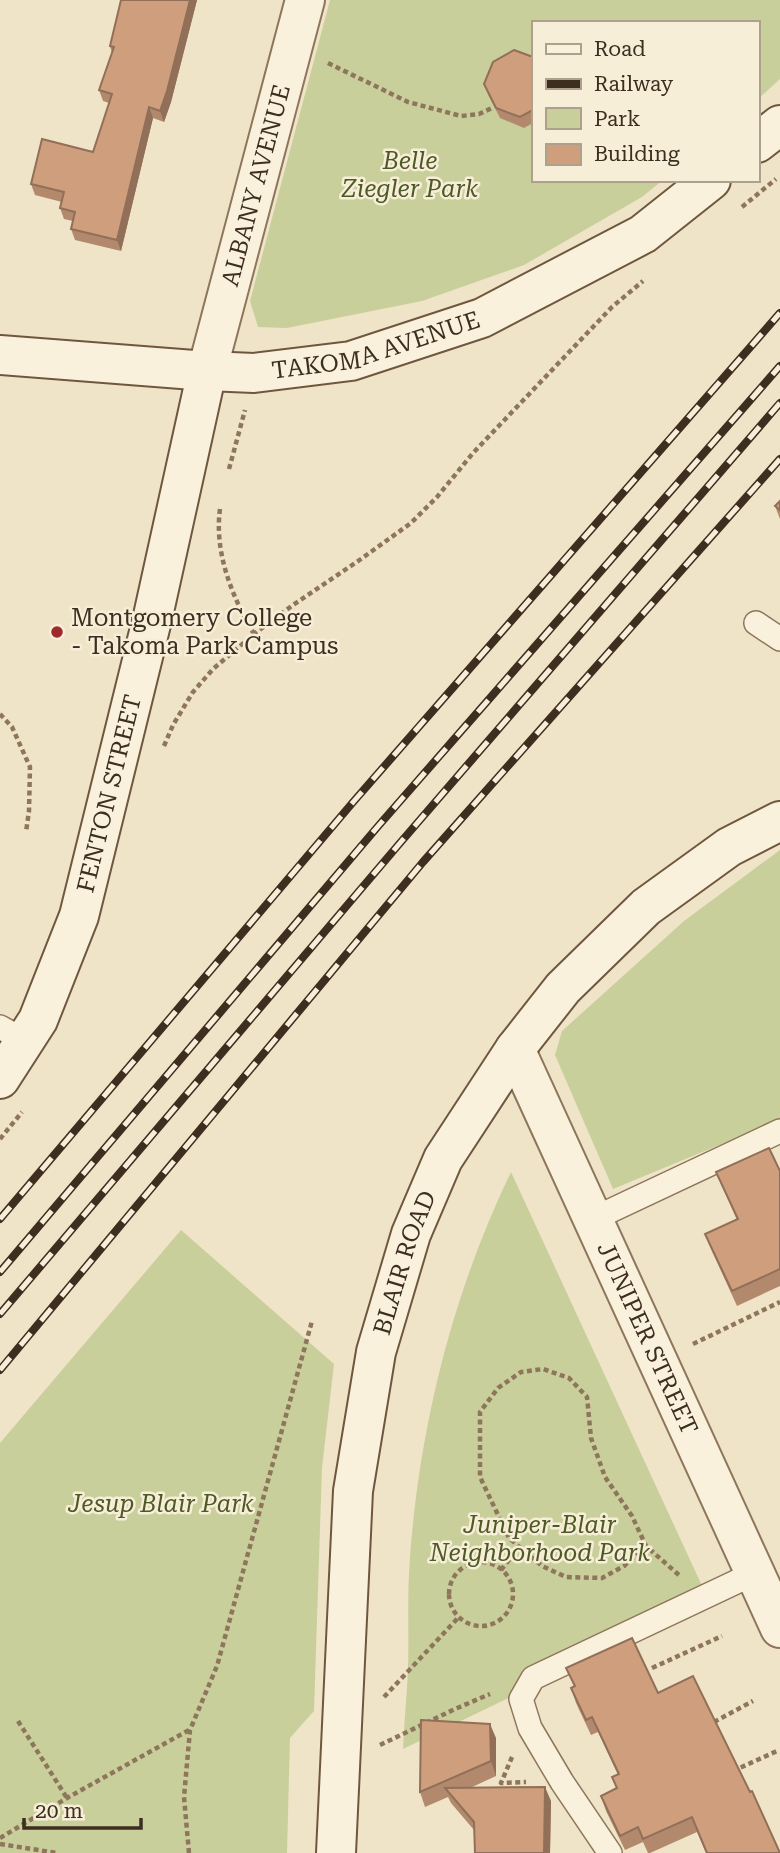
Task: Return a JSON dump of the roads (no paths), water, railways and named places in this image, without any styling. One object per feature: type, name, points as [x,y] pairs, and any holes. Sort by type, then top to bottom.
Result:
[{"type":"street","name":"ALBANY AVENUE","points":[[207,371],[305,0]]},
{"type":"street","points":[[759,141],[780,125]]},
{"type":"street","name":"TAKOMA AVENUE","points":[[0,355],[254,373],[351,361],[482,318],[643,234],[708,182]]},
{"type":"street","name":"FENTON STREET","points":[[0,1079],[12,1034],[38,1020],[79,916],[153,616],[207,371]]},
{"type":"street","name":"BLAIR ROAD","points":[[336,1853],[353,1491],[376,1352],[411,1234],[443,1159],[515,1049],[563,988],[646,907],[729,847],[780,821]]},
{"type":"street","name":"JUNIPER STREET","points":[[515,1049],[780,1628]]},
{"type":"lane","points":[[756,623],[780,639]]},
{"type":"lane","points":[[593,1219],[780,1131]]},
{"type":"lane","points":[[610,1853],[562,1782],[530,1728],[521,1699],[533,1678],[755,1573]]},
{"type":"railway","points":[[0,1219],[354,801],[780,313]]},
{"type":"railway","points":[[0,1272],[380,824],[780,366]]},
{"type":"railway","points":[[0,1314],[400,843],[780,403]]},
{"type":"railway","points":[[0,1370],[423,862],[780,459]]},
{"type":"place","name":"Montgomery College - Takoma Park Campus","points":[[57,632]]},
{"type":"park label","name":"Belle Ziegler Park","points":[[410,175]]},
{"type":"park label","name":"Jesup Blair Park","points":[[161,1504]]},
{"type":"park label","name":"Juniper-Blair Neighborhood Park","points":[[540,1539]]}]
